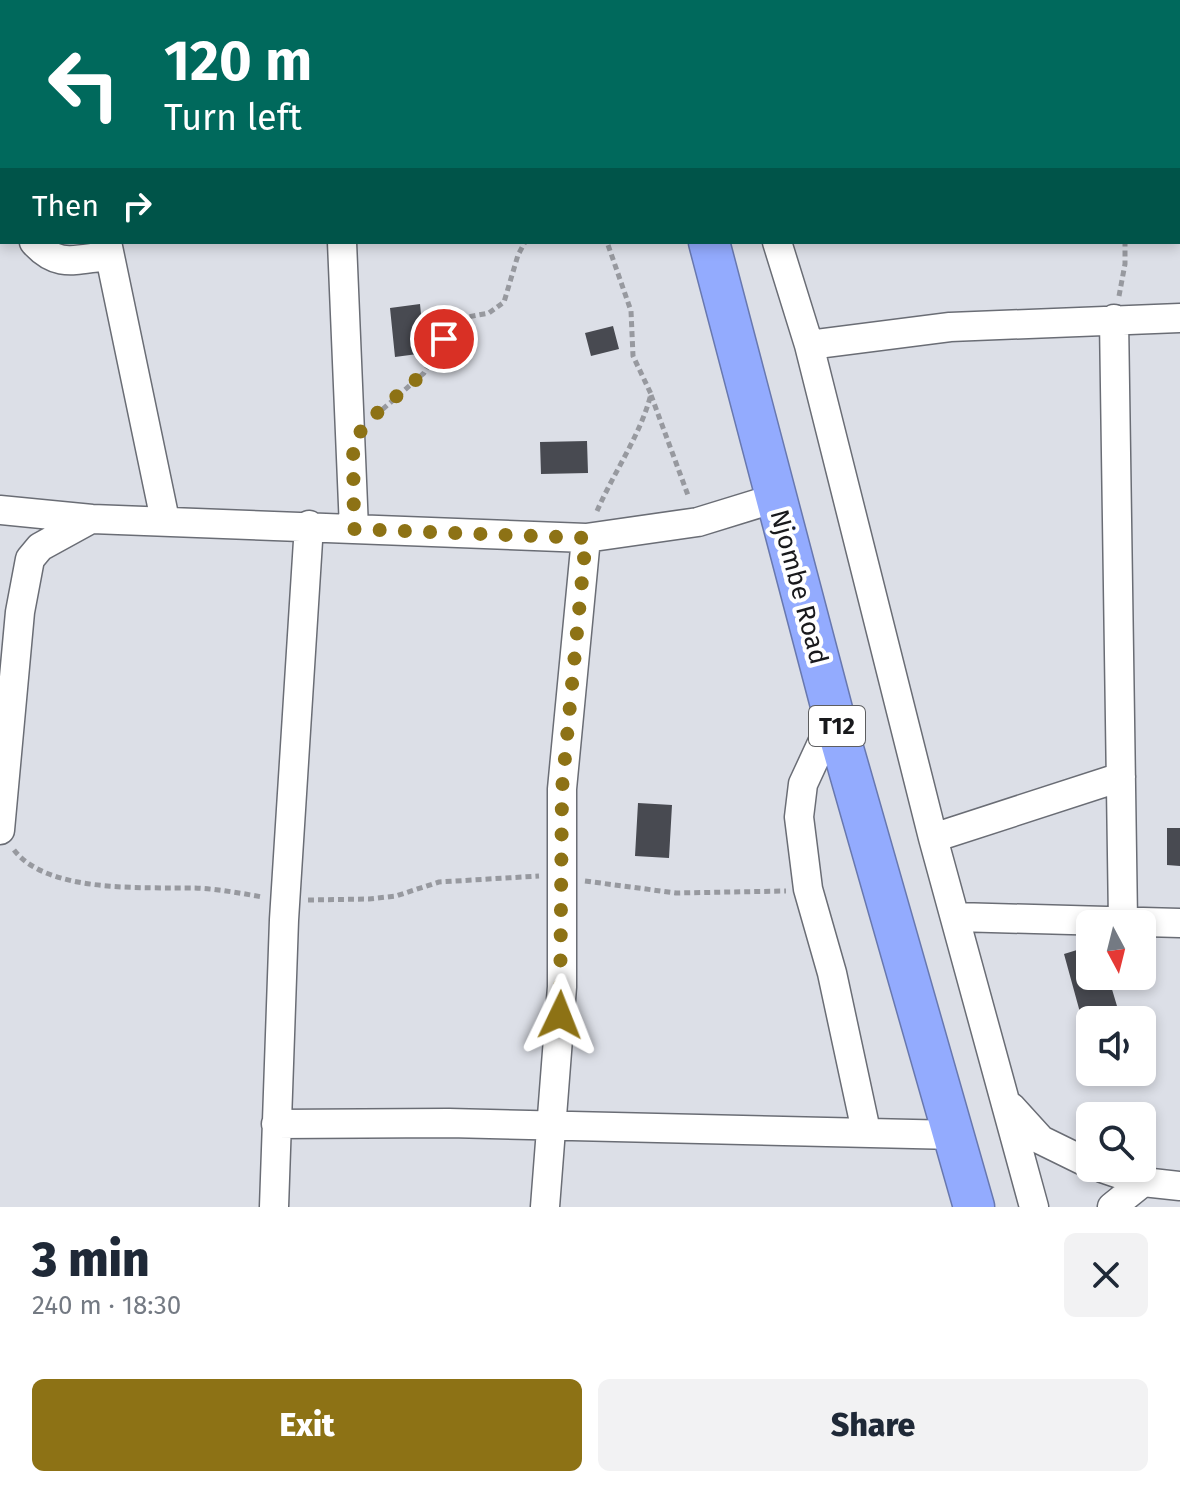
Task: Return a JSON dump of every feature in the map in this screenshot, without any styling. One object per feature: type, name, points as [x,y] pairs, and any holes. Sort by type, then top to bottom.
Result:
[{"type":"highway","name":"Njombe Road","points":[[710,244],[834,717],[956,1135],[974,1207]]},
{"type":"street","points":[[36,244],[47,257],[57,261],[108,249],[165,520]]},
{"type":"street","points":[[342,244],[353,440],[354,529]]},
{"type":"street","points":[[778,244],[809,345],[933,838],[1034,1207]]},
{"type":"street","points":[[809,345],[950,327],[1180,318]]},
{"type":"street","points":[[1114,319],[1123,910]]},
{"type":"street","points":[[0,510],[92,519],[586,538],[698,522],[776,498]]},
{"type":"street","points":[[5,837],[20,612],[30,559],[40,547],[92,519]]},
{"type":"street","points":[[274,1207],[286,899],[309,525]]},
{"type":"street","points":[[545,1207],[562,987],[562,789],[586,538]]},
{"type":"street","points":[[834,717],[803,784],[799,817],[808,889],[832,973],[866,1131]]},
{"type":"street","points":[[933,838],[1121,777]]},
{"type":"street","points":[[956,917],[1076,920]]},
{"type":"street","points":[[1156,922],[1180,923]]},
{"type":"street","points":[[1007,1104],[1041,1140],[1076,1157]]},
{"type":"street","points":[[276,1124],[449,1123],[956,1135]]},
{"type":"street","points":[[1112,1207],[1143,1182],[1180,1186]]},
{"type":"path","points":[[353,440],[379,411],[424,373],[462,318],[489,313],[504,302],[524,244]]},
{"type":"path","points":[[608,244],[631,311],[633,356],[651,394],[698,522]]},
{"type":"path","points":[[1114,319],[1125,264],[1125,244]]},
{"type":"path","points":[[586,538],[617,465],[638,431],[651,394]]},
{"type":"path","points":[[5,837],[30,864],[105,887],[196,888],[286,899],[337,901],[396,896],[439,882],[522,875],[560,877],[631,890],[676,893],[808,889]]},
{"type":"building","points":[[420,304],[425,353],[395,357],[390,308]]},
{"type":"building","points":[[613,326],[619,349],[591,356],[585,333]]},
{"type":"building","points":[[587,441],[588,473],[541,474],[540,442]]},
{"type":"building","points":[[638,803],[672,805],[669,858],[635,856]]},
{"type":"building","points":[[1167,828],[1180,828],[1180,866],[1167,865]]},
{"type":"building","points":[[1076,950],[1076,990],[1112,990],[1117,1006],[1078,1006],[1064,954]]},
{"type":"route","points":[[444,339],[424,373],[379,411],[353,440],[354,529],[586,538],[562,789],[560,1015]]}]
